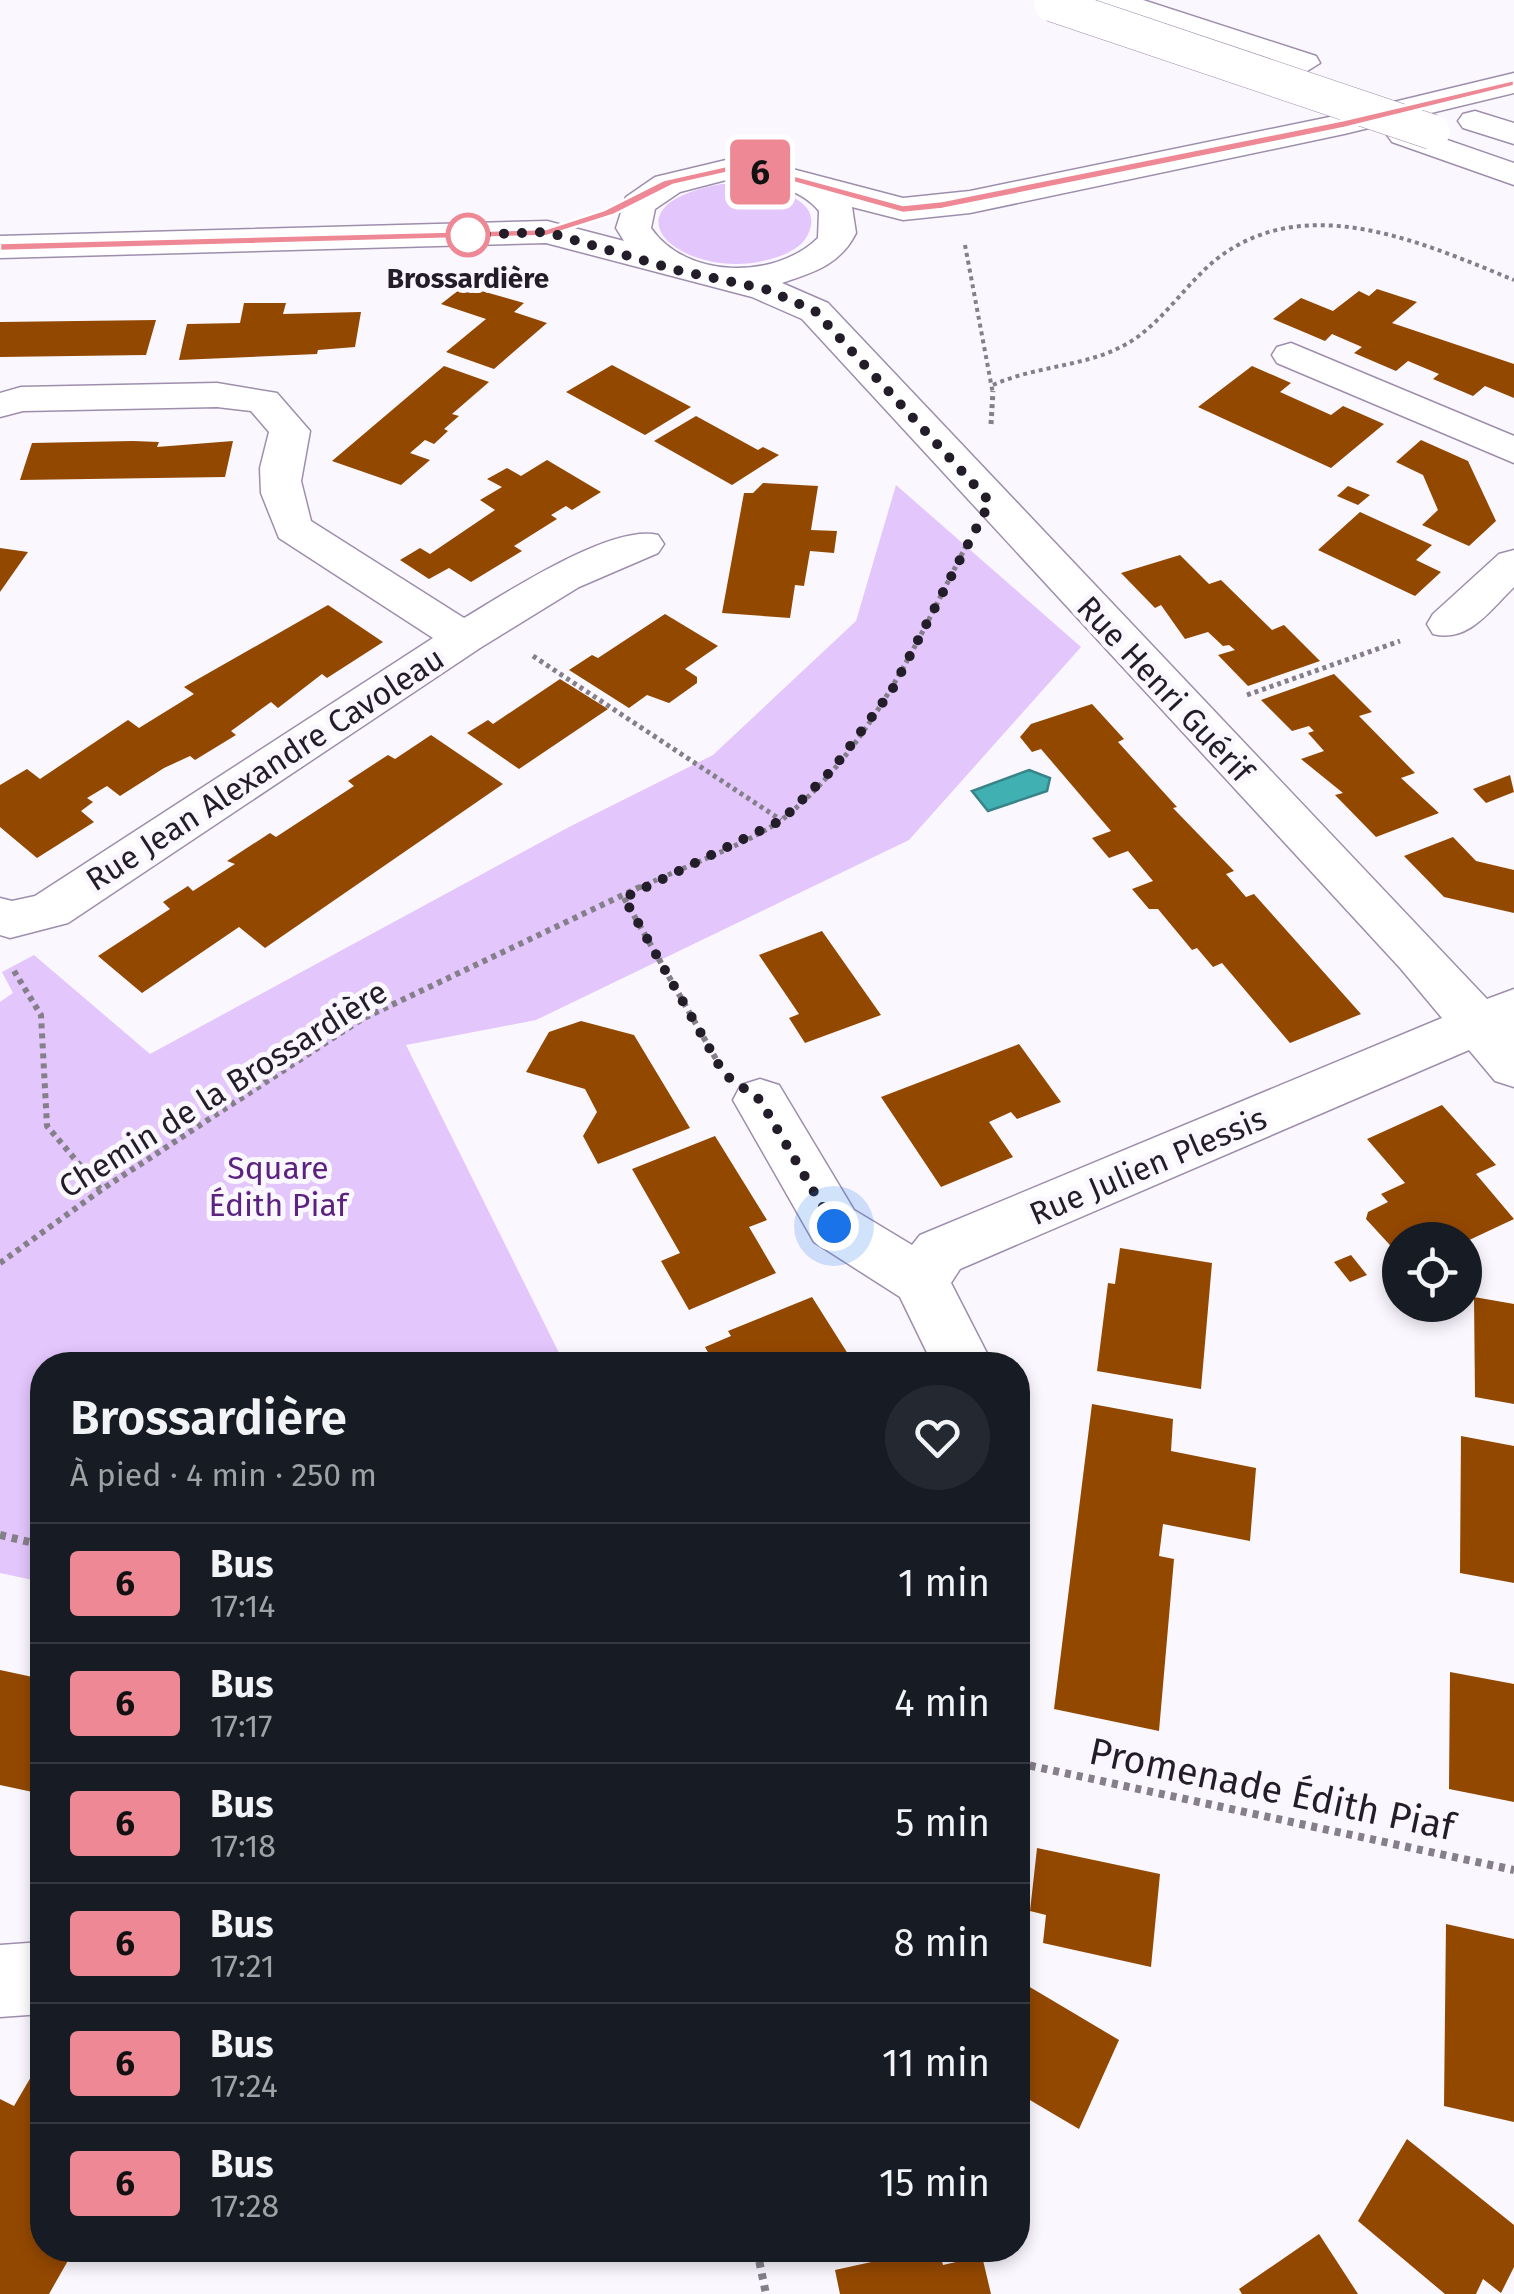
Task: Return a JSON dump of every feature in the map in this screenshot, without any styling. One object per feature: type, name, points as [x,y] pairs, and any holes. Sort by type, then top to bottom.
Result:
[{"type":"main road","points":[[1112,0],[1514,134]]},
{"type":"main road","points":[[1046,2],[1418,134],[1514,175]]},
{"type":"main road","points":[[547,232],[682,178],[726,170],[785,176],[903,209],[962,203],[1344,124],[1514,83]]},
{"type":"main road","points":[[1476,120],[1514,123]]},
{"type":"main road","points":[[1418,134],[1514,159]]},
{"type":"main road","points":[[810,186],[836,212],[839,226],[827,248],[815,311]]},
{"type":"main road","points":[[648,194],[634,211],[631,228],[639,246],[676,270],[724,278],[778,274],[903,209]]},
{"type":"main road","points":[[0,247],[547,232],[658,261]]},
{"type":"main road","name":"Rue Henri Guérif","points":[[724,278],[765,289],[815,311],[1189,715],[1419,956],[1494,1017],[1514,1066]]},
{"type":"main road","points":[[1291,355],[1514,451]]},
{"type":"main road","name":"Rue Jean Alexandre Cavoleau","points":[[0,405],[21,399],[197,396],[264,401],[290,431],[282,448],[282,507],[294,529],[475,632],[50,910],[5,918]]},
{"type":"main road","points":[[475,632],[564,577],[643,544]]},
{"type":"main road","points":[[1449,624],[1514,562]]},
{"type":"main road","name":"Rue Julien Plessis","points":[[920,1280],[940,1252],[1494,1017]]},
{"type":"main road","points":[[760,1100],[834,1226],[920,1280],[956,1352]]},
{"type":"main road","points":[[0,1981],[30,1979]]},
{"type":"path","points":[[962,203],[963,234],[993,384],[1012,374],[1088,360],[1130,342],[1224,253],[1292,228],[1341,225],[1380,230],[1514,280]]},
{"type":"path","name":"Chemin de la Brossardière","points":[[0,1262],[101,1190],[362,1020],[782,820],[833,769],[892,690],[990,502]]},
{"type":"path","points":[[1189,715],[1449,624]]},
{"type":"path","points":[[475,632],[782,820]]},
{"type":"path","points":[[624,898],[724,1074],[760,1100]]},
{"type":"path","points":[[5,918],[14,975],[40,1015],[46,1126],[101,1190]]},
{"type":"path","points":[[0,1535],[30,1542]]},
{"type":"path","name":"Promenade Édith Piaf","points":[[1030,1766],[1514,1870]]},
{"type":"path","points":[[759,2262],[766,2294]]},
{"type":"green space","points":[[722,184],[765,188],[795,198],[811,218],[807,237],[785,254],[742,264],[685,253],[667,240],[659,225],[663,209],[683,195]]},
{"type":"green space","name":"Square Édith Piaf","points":[[896,485],[1081,647],[909,840],[536,1020],[406,1045],[559,1352],[30,1352],[30,1579],[0,1573],[0,1002],[13,993],[2,972],[34,955],[150,1054],[569,827],[713,755],[856,621]]},
{"type":"water","points":[[1029,770],[1050,778],[1047,791],[988,811],[972,791]]},
{"type":"building","points":[[464,286],[524,303],[514,312],[547,323],[494,369],[446,352],[486,319],[441,304]]},
{"type":"building","points":[[1377,289],[1417,302],[1392,323],[1514,364],[1514,398],[1485,386],[1473,396],[1433,379],[1439,374],[1408,361],[1396,371],[1354,353],[1362,347],[1332,334],[1325,341],[1273,319],[1301,298],[1333,311],[1359,291],[1369,296]]},
{"type":"building","points":[[244,303],[286,303],[283,314],[361,312],[355,347],[318,350],[317,354],[179,360],[187,324],[240,323]]},
{"type":"building","points":[[156,320],[146,355],[0,357],[0,322]]},
{"type":"building","points":[[612,365],[691,407],[645,435],[566,392]]},
{"type":"building","points":[[444,366],[489,382],[452,414],[459,416],[434,444],[425,440],[410,453],[430,460],[401,485],[332,461]]},
{"type":"building","points":[[1252,366],[1291,383],[1280,392],[1331,415],[1343,406],[1384,424],[1331,468],[1198,407]]},
{"type":"building","points":[[696,416],[758,450],[763,447],[779,455],[732,485],[654,441]]},
{"type":"building","points":[[1421,440],[1468,461],[1496,521],[1469,546],[1422,525],[1438,510],[1423,475],[1396,462]]},
{"type":"building","points":[[233,441],[225,477],[20,480],[32,443],[159,442],[157,447]]},
{"type":"building","points":[[547,460],[601,492],[572,510],[566,506],[551,515],[557,519],[514,546],[522,551],[471,582],[449,568],[429,579],[400,560],[420,548],[430,554],[495,510],[480,500],[502,487],[487,479],[507,468],[521,476]]},
{"type":"building","points":[[763,483],[818,486],[811,530],[837,531],[834,553],[810,551],[804,586],[795,585],[790,618],[722,613],[744,493],[753,493]]},
{"type":"building","points":[[1348,486],[1370,495],[1358,505],[1337,496]]},
{"type":"building","points":[[1360,512],[1432,545],[1416,560],[1441,572],[1415,596],[1318,550]]},
{"type":"building","points":[[0,548],[28,552],[0,592]]},
{"type":"building","points":[[1180,555],[1209,584],[1221,580],[1272,630],[1284,625],[1320,661],[1248,686],[1218,655],[1235,650],[1229,645],[1223,646],[1208,632],[1185,639],[1161,605],[1155,608],[1121,573]]},
{"type":"building","points":[[328,605],[383,642],[327,678],[322,674],[278,708],[271,702],[231,731],[236,735],[195,760],[190,756],[164,768],[120,796],[107,786],[87,798],[93,802],[81,811],[94,822],[37,858],[0,827],[0,785],[27,769],[40,779],[128,720],[139,728],[194,694],[184,687]]},
{"type":"building","points":[[665,614],[718,646],[685,669],[697,677],[697,683],[669,703],[647,695],[629,708],[569,670],[592,655],[598,658]]},
{"type":"building","points":[[1334,674],[1372,712],[1359,716],[1415,773],[1401,778],[1439,813],[1376,837],[1335,795],[1343,793],[1301,759],[1324,751],[1308,733],[1314,731],[1309,726],[1292,731],[1261,700]]},
{"type":"building","points":[[560,679],[608,709],[519,769],[467,733],[488,720],[493,724]]},
{"type":"building","points":[[1092,704],[1124,739],[1118,742],[1177,807],[1173,808],[1234,871],[1226,874],[1246,897],[1254,894],[1361,1014],[1290,1043],[1222,963],[1213,967],[1197,948],[1192,950],[1158,909],[1149,909],[1132,889],[1153,881],[1128,851],[1109,858],[1092,838],[1111,831],[1041,749],[1032,752],[1020,737],[1031,724]]},
{"type":"building","points":[[431,735],[503,784],[265,948],[239,927],[142,993],[98,956],[170,909],[163,902],[188,886],[193,891],[235,864],[227,861],[270,833],[276,837],[354,786],[348,781],[388,755],[395,759]]},
{"type":"building","points":[[1510,775],[1514,792],[1486,803],[1473,789]]},
{"type":"building","points":[[1453,837],[1476,861],[1514,870],[1514,913],[1444,897],[1404,856]]},
{"type":"building","points":[[822,931],[881,1015],[805,1043],[789,1018],[799,1014],[759,955]]},
{"type":"building","points":[[581,1021],[634,1035],[690,1128],[598,1164],[583,1136],[597,1112],[585,1089],[526,1072],[549,1032]]},
{"type":"building","points":[[1019,1044],[1061,1102],[1017,1119],[1011,1112],[989,1122],[1013,1157],[941,1187],[881,1097]]},
{"type":"building","points":[[1442,1105],[1496,1165],[1476,1174],[1514,1219],[1482,1234],[1482,1222],[1382,1222],[1382,1236],[1366,1219],[1368,1212],[1388,1202],[1381,1194],[1405,1183],[1367,1139]]},
{"type":"building","points":[[715,1136],[767,1220],[749,1227],[776,1273],[689,1310],[661,1261],[680,1253],[632,1169]]},
{"type":"building","points":[[1120,1248],[1212,1263],[1201,1389],[1097,1371],[1108,1283],[1115,1284]]},
{"type":"building","points":[[1351,1255],[1367,1275],[1350,1282],[1334,1262]]},
{"type":"building","points":[[812,1297],[847,1352],[708,1352],[705,1347],[731,1336],[728,1331]]},
{"type":"building","points":[[1482,1298],[1514,1304],[1514,1404],[1475,1397],[1474,1322],[1482,1322]]},
{"type":"building","points":[[1092,1404],[1173,1419],[1171,1451],[1256,1468],[1250,1541],[1163,1524],[1159,1556],[1174,1559],[1159,1731],[1054,1709]]},
{"type":"building","points":[[1461,1436],[1514,1446],[1514,1583],[1460,1573]]},
{"type":"building","points":[[0,1670],[30,1676],[30,1791],[0,1785]]},
{"type":"building","points":[[1450,1672],[1514,1684],[1514,1802],[1449,1789]]},
{"type":"building","points":[[1037,1848],[1160,1874],[1151,1967],[1043,1943],[1046,1915],[1030,1911]]},
{"type":"building","points":[[1446,1924],[1514,1939],[1514,2122],[1444,2106]]},
{"type":"building","points":[[1030,1987],[1119,2040],[1079,2129],[1030,2100]]},
{"type":"building","points":[[30,2079],[30,2262],[67,2262],[49,2294],[0,2294],[0,2099],[14,2106]]},
{"type":"building","points":[[1407,2139],[1514,2225],[1514,2267],[1501,2293],[1483,2279],[1476,2294],[1445,2294],[1358,2221]]},
{"type":"building","points":[[1319,2234],[1358,2294],[1242,2294],[1239,2289]]},
{"type":"building","points":[[871,2262],[983,2262],[991,2294],[840,2294],[835,2270]]},
{"type":"bus line","name":"6","points":[[0,247],[547,232],[608,212],[669,182],[726,170],[785,176],[903,209],[970,202],[1344,124],[1514,83]]},
{"type":"place","name":"Brossardière","points":[[468,235]]},
{"type":"route","points":[[468,235],[547,232],[658,261],[676,270],[765,289],[815,311],[990,502],[892,690],[833,769],[782,820],[624,898],[724,1074],[760,1100],[834,1226]]}]
